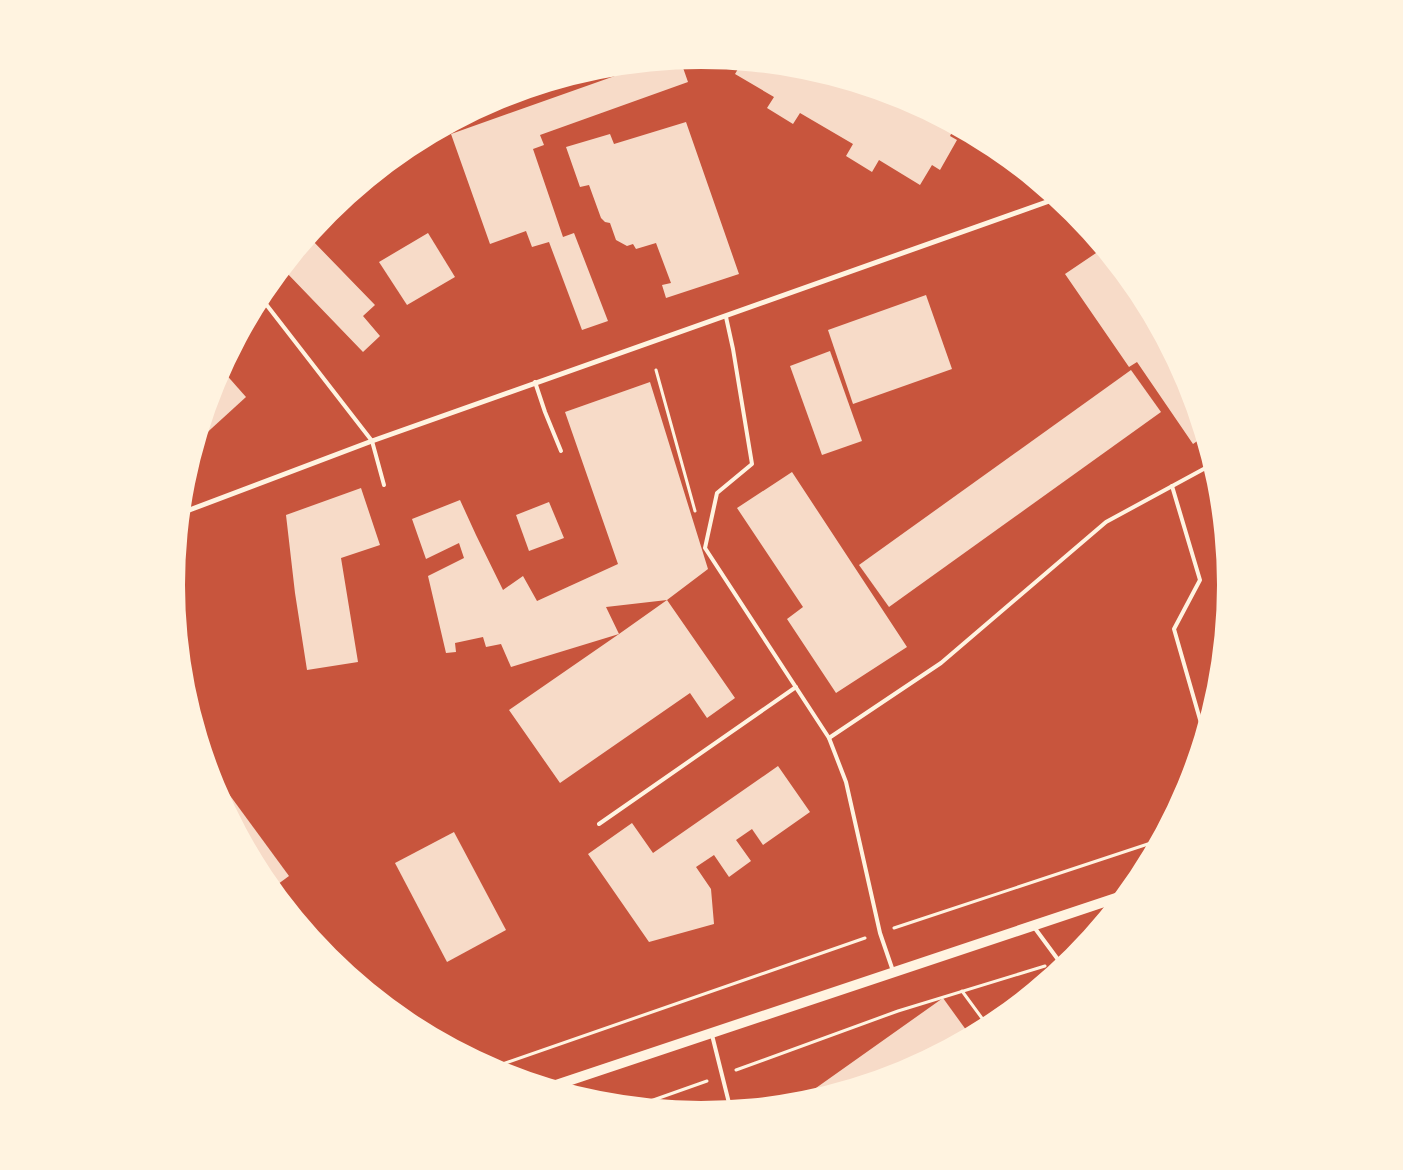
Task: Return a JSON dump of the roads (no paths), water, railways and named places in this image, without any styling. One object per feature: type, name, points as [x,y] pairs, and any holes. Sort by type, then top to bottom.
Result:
[{"type":"main road","points":[[563,1083],[1110,900]]},
{"type":"street","points":[[191,509],[372,440],[726,317],[1047,202]]},
{"type":"lane","points":[[267,306],[372,440],[384,484]]},
{"type":"lane","points":[[726,317],[752,464],[716,493],[706,548],[829,738],[846,782],[880,933],[893,972]]},
{"type":"lane","points":[[535,382],[561,451]]},
{"type":"lane","points":[[829,738],[941,663],[1106,522],[1204,469]]},
{"type":"lane","points":[[1172,486],[1200,580],[1174,629],[1200,719]]},
{"type":"lane","points":[[599,824],[796,687]]},
{"type":"lane","points":[[1033,926],[1057,959]]},
{"type":"lane","points":[[711,1033],[728,1100]]}]
